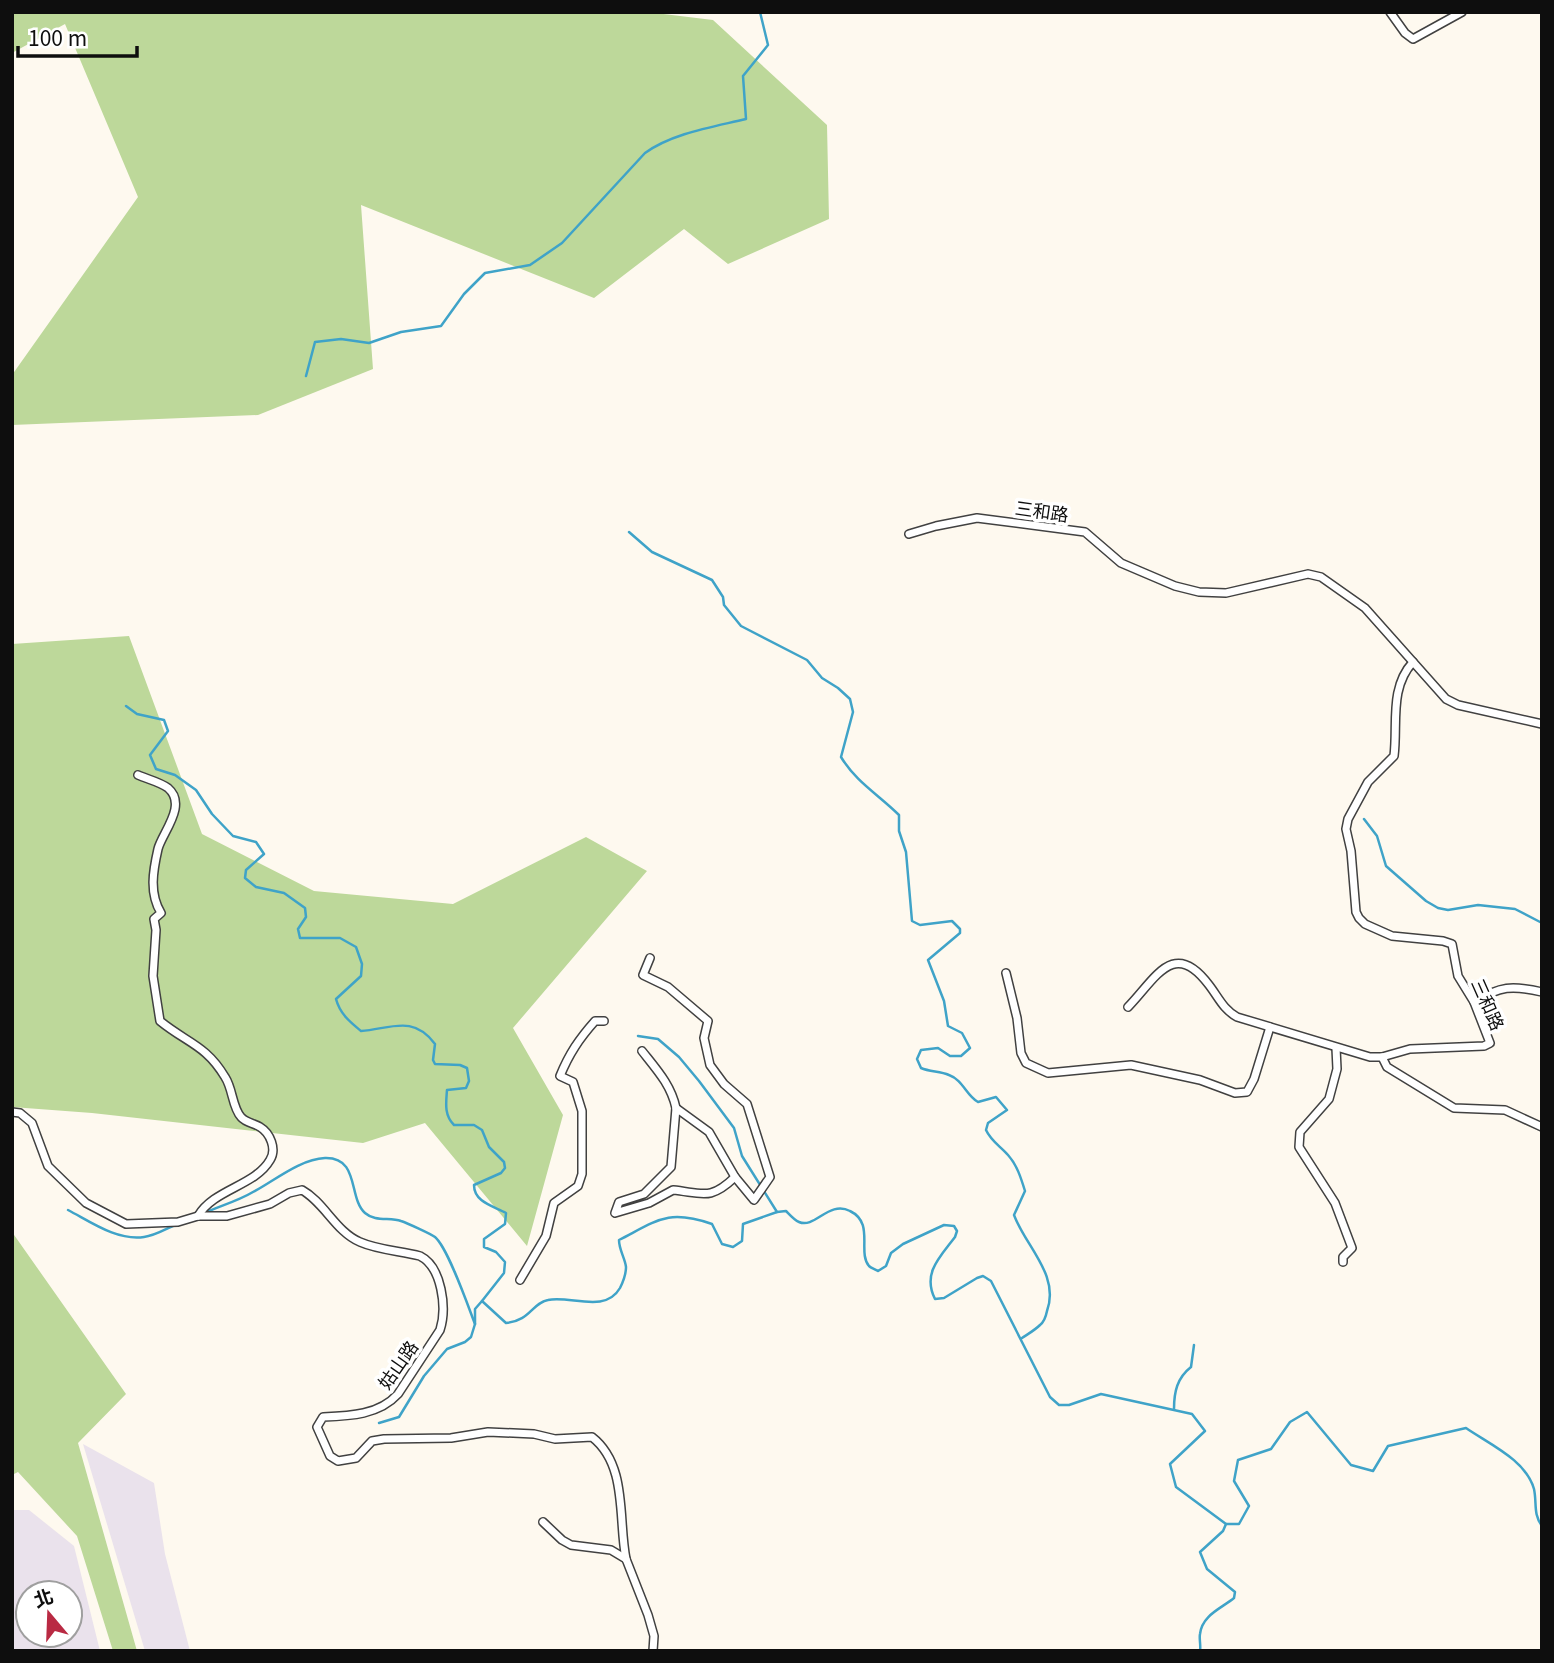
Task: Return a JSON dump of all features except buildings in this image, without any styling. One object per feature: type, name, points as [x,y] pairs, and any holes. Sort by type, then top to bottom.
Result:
[{"type":"street","points":[[1390,12],[1405,33],[1413,39],[1462,12]]},
{"type":"street","name":"三和路","points":[[909,534],[977,518],[1085,532],[1121,563],[1175,586],[1199,592],[1226,593],[1308,574],[1321,578],[1365,608],[1441,695],[1458,705],[1542,724]]},
{"type":"street","name":"三和路","points":[[1128,1007],[1168,965],[1185,962],[1209,985],[1226,1011],[1237,1017],[1370,1057],[1382,1057],[1410,1049],[1484,1046],[1490,1042],[1474,1002],[1458,976],[1452,944],[1392,936],[1359,919],[1356,912],[1351,851],[1346,829],[1348,819],[1368,782],[1394,756],[1397,696],[1405,671],[1413,663]]},
{"type":"street","points":[[12,1112],[20,1113],[32,1123],[48,1166],[86,1203],[126,1224],[178,1222],[198,1216],[208,1204],[261,1170],[270,1160],[273,1150],[271,1140],[263,1128],[243,1120],[238,1113],[230,1086],[210,1055],[160,1021],[153,976],[156,930],[154,919],[161,913],[155,902],[153,880],[158,846],[171,824],[174,805],[173,795],[168,788],[138,775]]},
{"type":"street","points":[[650,958],[643,975],[668,987],[708,1021],[704,1038],[710,1065],[724,1084],[747,1104],[770,1177],[754,1200],[735,1177],[709,1132],[676,1108]]},
{"type":"street","points":[[1006,973],[1017,1018],[1021,1053],[1026,1063],[1048,1073],[1131,1065],[1200,1080],[1234,1093],[1247,1091],[1254,1079],[1270,1027]]},
{"type":"street","points":[[1474,1002],[1493,990],[1515,987],[1542,992]]},
{"type":"street","points":[[520,1280],[546,1237],[554,1203],[578,1186],[582,1174],[582,1111],[573,1082],[560,1076],[570,1052],[580,1038],[595,1021],[604,1021]]},
{"type":"street","points":[[1336,1048],[1337,1069],[1329,1099],[1300,1132],[1299,1147],[1335,1203],[1349,1237],[1352,1248],[1343,1257],[1343,1262]]},
{"type":"street","points":[[642,1051],[670,1087],[676,1108],[671,1167],[644,1195],[619,1202],[614,1213],[649,1203],[673,1190],[705,1196],[735,1177]]},
{"type":"street","points":[[1382,1057],[1387,1067],[1454,1108],[1506,1110],[1542,1127]]},
{"type":"street","name":"姑山路","points":[[198,1216],[227,1216],[270,1205],[289,1193],[302,1190],[312,1195],[358,1242],[429,1260],[439,1281],[443,1320],[440,1330],[398,1394],[389,1403],[375,1410],[348,1416],[323,1417],[317,1427],[330,1456],[338,1461],[356,1458],[372,1441],[384,1439],[451,1438],[488,1432],[523,1433],[555,1439],[592,1437],[603,1445],[613,1465],[619,1491],[621,1536],[626,1559],[654,1636],[653,1651]]},
{"type":"street","points":[[543,1522],[571,1545],[611,1550],[626,1559]]},
{"type":"shaded area","points":[[83,1444],[154,1483],[165,1554],[190,1651],[145,1651]]},
{"type":"shaded area","points":[[12,1510],[29,1510],[74,1546],[82,1579],[14,1579],[14,1649],[84,1649],[84,1586],[100,1651],[12,1651]]},
{"type":"green space","points":[[12,12],[647,12],[713,20],[827,125],[829,219],[728,264],[684,229],[594,298],[361,205],[373,369],[258,415],[12,425],[12,375],[138,197],[65,24],[12,53]]},
{"type":"green space","points":[[129,636],[202,834],[314,891],[453,904],[586,837],[647,871],[513,1028],[563,1115],[527,1246],[425,1123],[363,1143],[92,1113],[12,1107],[12,644]]},
{"type":"green space","points":[[12,1232],[126,1394],[78,1443],[137,1651],[113,1651],[77,1536],[18,1472],[12,1475]]},
{"type":"waterway","points":[[306,376],[315,342],[341,339],[369,343],[401,332],[441,326],[464,294],[485,273],[530,265],[562,243],[645,153],[668,140],[746,119],[743,76],[768,45],[760,12]]},
{"type":"waterway","points":[[629,532],[652,552],[712,580],[723,597],[724,605],[741,626],[807,660],[822,678],[850,699],[853,712],[841,757],[861,781],[899,815],[899,831],[906,852],[912,921],[920,925],[952,921],[960,929],[960,933],[928,960],[944,1001],[948,1026],[962,1033],[970,1048],[961,1056],[950,1056],[938,1048],[921,1050],[917,1059],[921,1068],[954,1077],[978,1102],[996,1097],[1007,1110],[988,1123],[986,1130],[1011,1159],[1018,1172],[1025,1191],[1014,1215],[1045,1273],[1050,1298],[1044,1321],[1022,1338]]},
{"type":"waterway","points":[[126,706],[137,714],[164,720],[168,731],[150,755],[156,769],[175,775],[196,790],[212,814],[233,836],[256,842],[264,854],[246,870],[245,878],[256,887],[284,893],[305,908],[306,917],[298,929],[300,938],[340,938],[356,947],[362,964],[361,976],[336,999],[346,1017],[361,1031],[401,1026],[418,1029],[435,1044],[435,1064],[460,1065],[467,1068],[469,1081],[466,1088],[447,1090],[446,1109],[454,1125],[474,1125],[482,1130],[489,1147],[504,1162],[505,1168],[501,1173],[474,1185],[477,1196],[506,1213],[505,1224],[484,1239],[484,1247],[496,1252],[505,1262],[504,1273],[482,1301],[506,1323],[526,1316],[548,1300],[596,1302],[614,1296],[621,1286],[626,1270],[619,1240],[664,1219],[684,1217],[712,1224],[722,1244],[733,1247],[742,1241],[743,1224],[777,1212],[786,1211],[797,1221],[805,1223],[829,1211],[842,1209],[858,1216],[864,1230],[866,1260],[869,1266],[878,1271],[886,1266],[891,1253],[903,1244],[944,1225],[954,1226],[957,1231],[955,1237],[932,1273],[935,1299],[944,1298],[983,1276],[991,1281],[1050,1397],[1059,1405],[1069,1405],[1101,1394],[1192,1414],[1205,1431],[1170,1464],[1176,1487],[1226,1524],[1239,1524],[1249,1506],[1234,1481],[1238,1460],[1271,1449],[1290,1422],[1307,1412],[1351,1465],[1373,1471],[1388,1446],[1466,1428],[1506,1454],[1523,1469],[1534,1489],[1536,1513],[1542,1526]]},
{"type":"waterway","points":[[1364,819],[1377,836],[1386,866],[1426,901],[1448,910],[1478,905],[1515,909],[1542,923]]},
{"type":"waterway","points":[[638,1036],[658,1039],[679,1057],[699,1081],[734,1128],[742,1156],[777,1212]]},
{"type":"waterway","points":[[204,1213],[247,1195],[306,1162],[336,1159],[349,1171],[356,1198],[365,1213],[373,1217],[401,1221],[435,1237],[452,1265],[475,1324]]},
{"type":"waterway","points":[[68,1210],[104,1230],[124,1236],[148,1236],[175,1225]]},
{"type":"waterway","points":[[379,1423],[399,1417],[424,1376],[447,1349],[471,1337],[475,1324],[475,1309],[482,1301]]},
{"type":"waterway","points":[[1174,1409],[1177,1386],[1191,1367],[1194,1345]]},
{"type":"waterway","points":[[1200,1651],[1200,1634],[1204,1622],[1234,1598],[1235,1592],[1207,1569],[1200,1552],[1223,1531],[1226,1524]]}]
